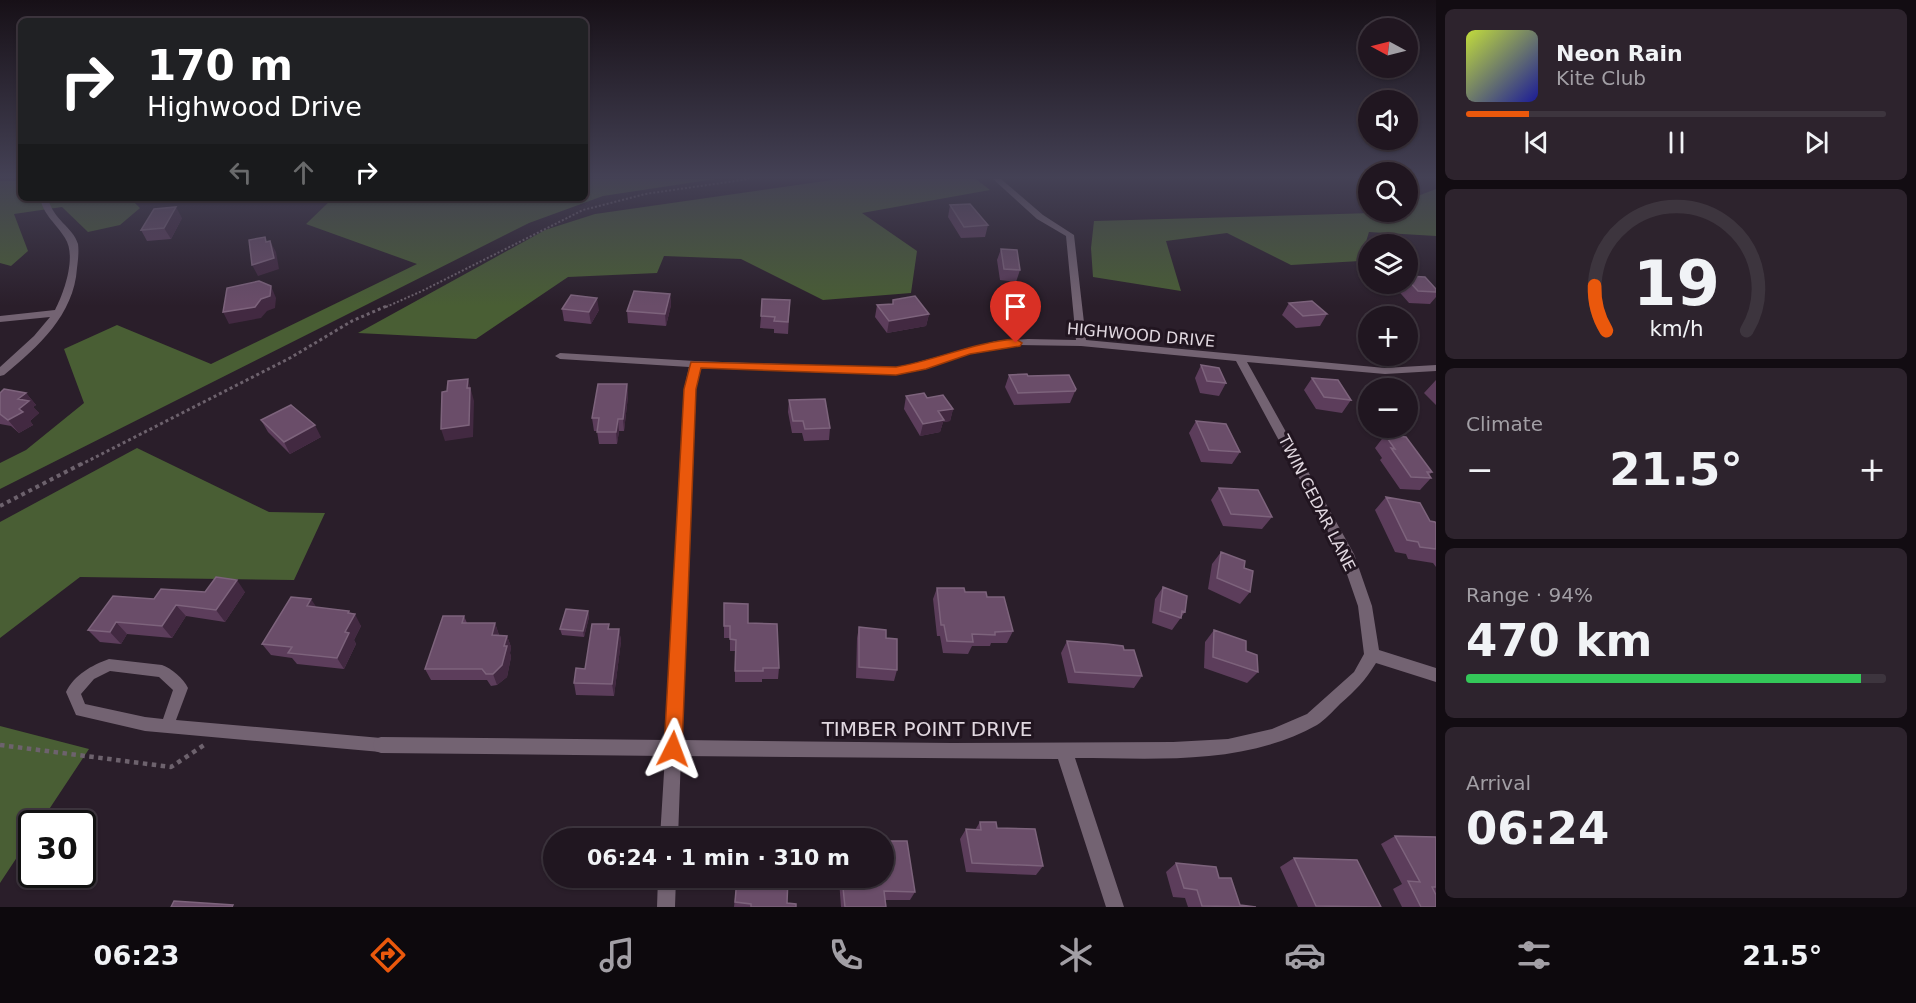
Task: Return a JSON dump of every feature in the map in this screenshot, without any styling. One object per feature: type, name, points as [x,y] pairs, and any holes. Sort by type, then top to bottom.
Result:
[{"type":"street","points":[[0,373],[20,356],[59,314],[74,270],[73,244],[54,221]]},
{"type":"street","points":[[1047,221],[1070,235],[1081,343]]},
{"type":"street","points":[[0,319],[59,314]]},
{"type":"street","name":"HIGHWOOD DRIVE","points":[[560,356],[695,364],[896,371],[921,367],[967,351],[998,344],[1081,343],[1385,371],[1436,368]]},
{"type":"street","name":"TWIN CEDAR LANE","points":[[1240,359],[1347,554],[1365,606],[1371,655]]},
{"type":"street","points":[[669,828],[690,389],[695,364]]},
{"type":"street","points":[[1371,655],[1436,675]]},
{"type":"street","name":"TIMBER POINT DRIVE","points":[[381,745],[673,749],[1064,750],[1173,750],[1228,747],[1273,737],[1313,719],[1359,677],[1371,655]]},
{"type":"street","points":[[1064,750],[1115,907]]},
{"type":"street","points":[[666,907],[667,888]]},
{"type":"lane","points":[[167,726],[181,688],[162,671],[109,665],[89,675],[73,692],[81,710],[145,724],[167,726],[225,731],[381,745]]},
{"type":"path","points":[[0,506],[290,358],[352,321],[422,291],[560,221]]},
{"type":"path","points":[[0,745],[171,767],[225,731]]},
{"type":"green space","points":[[0,221],[17,221],[28,251],[11,266],[0,263]]},
{"type":"green space","points":[[77,221],[124,221],[120,225],[88,232]]},
{"type":"green space","points":[[309,221],[534,221],[0,489],[0,463],[26,450],[84,403],[64,349],[117,325],[211,364],[417,264],[306,224]]},
{"type":"green space","points":[[572,221],[874,221],[917,251],[911,293],[823,300],[741,259],[664,256],[657,273],[568,277],[476,339],[358,333],[545,230]]},
{"type":"green space","points":[[1094,221],[1436,221],[1436,236],[1369,232],[1368,234],[1358,234],[1358,261],[1291,265],[1227,233],[1166,241],[1181,291],[1093,277],[1091,248]]},
{"type":"green space","points":[[137,448],[269,512],[325,513],[294,580],[80,577],[0,638],[0,522]]},
{"type":"green space","points":[[0,726],[89,749],[49,810],[18,810],[18,856],[0,883]]},
{"type":"building","points":[[146,221],[168,221],[164,228],[141,230]]},
{"type":"building","points":[[960,221],[985,221],[988,225],[964,227]]},
{"type":"building","points":[[265,237],[266,242],[270,241],[274,258],[252,265],[249,240]]},
{"type":"building","points":[[1001,249],[1017,250],[1020,270],[1004,269]]},
{"type":"building","points":[[1418,277],[1425,277],[1436,292],[1418,291]]},
{"type":"building","points":[[259,281],[271,286],[270,296],[261,299],[255,307],[223,312],[227,288]]},
{"type":"building","points":[[634,291],[670,294],[665,314],[627,311]]},
{"type":"building","points":[[571,295],[597,298],[589,312],[562,309]]},
{"type":"building","points":[[915,296],[929,314],[889,321],[877,305],[893,304],[893,300]]},
{"type":"building","points":[[762,299],[790,300],[788,322],[774,321],[775,317],[761,316]]},
{"type":"building","points":[[1312,301],[1327,314],[1303,316],[1289,303]]},
{"type":"building","points":[[1201,365],[1219,368],[1226,383],[1207,381]]},
{"type":"building","points":[[1027,374],[1028,376],[1069,375],[1076,389],[1075,391],[1018,393],[1009,375]]},
{"type":"building","points":[[1312,378],[1338,380],[1351,400],[1324,397]]},
{"type":"building","points":[[468,379],[467,388],[470,388],[469,425],[441,429],[442,392],[447,391],[448,381]]},
{"type":"building","points":[[598,384],[627,384],[623,419],[618,419],[616,432],[597,432],[599,418],[592,418]]},
{"type":"building","points":[[4,389],[26,393],[18,399],[29,401],[19,409],[23,412],[8,420],[0,414],[0,393]]},
{"type":"building","points":[[924,393],[927,398],[943,395],[953,409],[938,411],[944,420],[923,424],[906,396]]},
{"type":"building","points":[[825,399],[830,428],[805,429],[803,421],[793,421],[789,400]]},
{"type":"building","points":[[291,405],[315,425],[284,442],[261,420]]},
{"type":"building","points":[[1196,421],[1226,424],[1240,452],[1209,450]]},
{"type":"building","points":[[1387,438],[1407,438],[1432,472],[1427,472],[1431,478],[1411,477],[1391,448],[1395,449]]},
{"type":"building","points":[[1219,488],[1258,490],[1272,517],[1231,514]]},
{"type":"building","points":[[1386,497],[1420,503],[1430,521],[1436,524],[1436,549],[1420,547],[1418,542],[1407,540]]},
{"type":"building","points":[[1221,552],[1245,561],[1244,568],[1253,571],[1250,592],[1217,578]]},
{"type":"building","points":[[216,577],[237,580],[216,610],[176,605],[162,626],[116,622],[110,632],[88,630],[113,596],[154,599],[161,589],[205,592]]},
{"type":"building","points":[[1163,587],[1187,596],[1185,612],[1182,611],[1181,618],[1160,611]]},
{"type":"building","points":[[937,588],[964,588],[965,592],[986,592],[987,597],[1004,597],[1013,631],[995,632],[995,635],[972,634],[973,642],[947,641],[944,625],[941,625]]},
{"type":"building","points":[[291,597],[311,599],[307,606],[349,611],[348,613],[355,614],[345,632],[349,633],[337,658],[288,653],[292,647],[262,644]]},
{"type":"building","points":[[724,603],[748,604],[748,623],[777,624],[779,668],[763,668],[763,671],[735,671],[736,640],[730,639],[730,626],[724,626]]},
{"type":"building","points":[[566,609],[588,611],[583,631],[560,629]]},
{"type":"building","points":[[443,616],[464,616],[462,623],[495,623],[492,635],[507,636],[502,665],[493,674],[486,674],[482,669],[425,669]]},
{"type":"building","points":[[592,624],[609,624],[608,629],[619,629],[612,684],[574,683],[576,668],[585,669]]},
{"type":"building","points":[[859,627],[886,630],[886,638],[897,639],[897,670],[859,667]]},
{"type":"building","points":[[1214,630],[1246,641],[1246,651],[1257,655],[1258,672],[1213,657]]},
{"type":"building","points":[[1067,641],[1123,646],[1124,650],[1134,650],[1142,676],[1075,672]]},
{"type":"building","points":[[980,822],[996,822],[997,828],[1035,829],[1043,866],[972,863],[966,829],[981,830]]},
{"type":"building","points":[[1395,836],[1436,837],[1436,887],[1432,887],[1436,895],[1436,907],[1421,907],[1408,881],[1420,882]]},
{"type":"building","points":[[894,841],[907,841],[915,892],[884,891],[886,907],[845,907],[843,888],[894,888]]},
{"type":"building","points":[[1294,858],[1357,860],[1381,907],[1316,906]]},
{"type":"building","points":[[1176,863],[1216,867],[1219,878],[1231,878],[1240,905],[1256,907],[1202,906],[1197,890],[1184,888]]},
{"type":"building","points":[[736,888],[788,888],[787,903],[796,904],[796,907],[751,907],[751,904],[735,902]]},
{"type":"building","points":[[174,901],[233,905],[232,907],[171,907]]},
{"type":"route","points":[[673,749],[690,389],[695,364],[864,372],[896,371],[921,367],[967,351],[998,344],[1016,343]]}]
